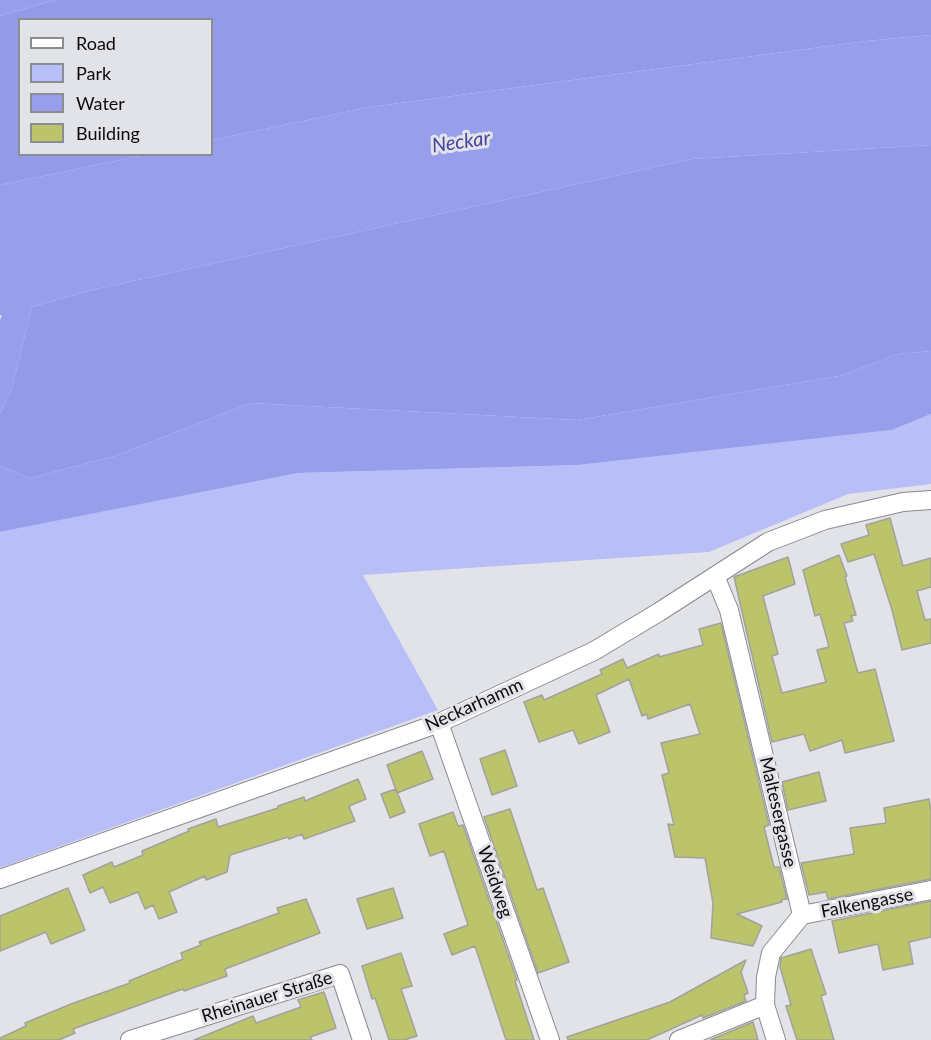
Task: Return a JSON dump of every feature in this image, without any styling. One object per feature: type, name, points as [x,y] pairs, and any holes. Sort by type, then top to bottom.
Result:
[{"type":"street","name":"Neckarhamm","points":[[0,879],[439,723],[594,651],[768,543],[825,520],[903,502],[931,500]]},
{"type":"street","name":"Maltesergasse","points":[[715,576],[729,610],[802,915]]},
{"type":"street","name":"Weidweg","points":[[439,723],[550,1040]]},
{"type":"street","name":"Falkengasse","points":[[802,915],[931,890]]},
{"type":"street","points":[[776,1040],[765,1005],[766,977],[771,953],[802,915]]},
{"type":"street","name":"Rheinauer Straße","points":[[130,1040],[339,974],[362,1040]]},
{"type":"street","points":[[679,1040],[765,1005]]},
{"type":"green space","points":[[931,414],[931,484],[848,494],[709,552],[363,575],[438,710],[0,868],[0,532],[298,473],[578,465],[892,430]]},
{"type":"shaded area","points":[[56,0],[931,0],[931,35],[866,41],[370,107],[213,140],[213,18],[18,18],[18,156],[139,156],[0,185],[0,16]]},
{"type":"shaded area","points":[[931,145],[931,351],[898,354],[839,376],[577,420],[250,403],[115,456],[30,478],[0,466],[0,414],[12,388],[32,307],[92,290],[692,159]]},
{"type":"water","points":[[0,0],[56,0],[0,16]]},
{"type":"water","name":"Neckar","points":[[931,35],[931,145],[692,159],[92,290],[32,307],[12,388],[0,414],[0,320],[2,315],[0,315],[0,185],[139,156],[213,156],[213,140],[370,107],[866,41]]},
{"type":"water","points":[[931,351],[931,414],[892,430],[578,465],[298,473],[0,532],[0,466],[30,478],[115,456],[250,403],[577,420],[839,376],[898,354]]},
{"type":"building","points":[[890,518],[903,566],[931,558],[931,587],[917,591],[925,620],[931,619],[931,643],[902,650],[874,554],[848,562],[841,544],[869,535],[866,525]]},
{"type":"building","points":[[839,555],[847,576],[845,577],[856,615],[851,616],[853,621],[844,623],[858,673],[875,669],[894,741],[845,753],[842,740],[810,751],[804,734],[772,742],[734,577],[788,557],[795,584],[763,596],[778,654],[772,656],[782,693],[826,682],[817,650],[829,647],[820,614],[815,616],[803,570]]},
{"type":"building","points":[[721,623],[769,825],[764,827],[774,867],[779,867],[787,899],[737,914],[762,926],[753,946],[711,938],[713,903],[705,858],[675,857],[668,824],[674,825],[662,775],[669,773],[661,743],[700,734],[690,704],[648,719],[647,714],[642,716],[629,679],[596,695],[610,732],[579,744],[573,730],[539,742],[524,702],[542,695],[544,700],[602,674],[600,670],[623,659],[627,668],[659,654],[659,657],[703,645],[699,629]]},
{"type":"building","points":[[505,750],[517,786],[492,795],[480,759]]},
{"type":"building","points":[[422,751],[433,779],[397,793],[387,765]]},
{"type":"building","points":[[819,772],[826,801],[788,810],[782,782]]},
{"type":"building","points":[[358,779],[366,799],[349,806],[355,821],[304,839],[302,834],[289,839],[288,837],[230,855],[227,872],[206,880],[205,876],[169,892],[177,912],[159,919],[153,905],[145,909],[138,892],[110,903],[103,887],[90,893],[83,875],[112,862],[114,867],[143,855],[142,851],[189,831],[188,829],[216,819],[218,827],[278,808],[278,806],[304,797],[305,801]]},
{"type":"building","points":[[396,789],[405,812],[390,818],[381,794]]},
{"type":"building","points":[[929,799],[931,879],[828,899],[826,892],[809,895],[801,863],[854,854],[850,828],[886,823],[884,808]]},
{"type":"building","points":[[510,809],[537,890],[543,888],[569,962],[538,973],[484,817]]},
{"type":"building","points":[[453,812],[458,826],[463,825],[517,980],[515,981],[534,1040],[506,1040],[475,946],[452,955],[444,934],[468,925],[444,851],[430,856],[419,824]]},
{"type":"building","points":[[68,888],[85,930],[51,944],[46,932],[0,951],[0,916]]},
{"type":"building","points":[[393,888],[403,918],[367,929],[357,899]]},
{"type":"building","points":[[306,899],[320,933],[225,969],[227,976],[184,991],[183,989],[73,1029],[75,1033],[59,1040],[0,1040],[26,1026],[25,1023],[130,983],[129,981],[183,959],[181,953],[201,945],[199,942],[279,913],[277,908]]},
{"type":"building","points":[[931,901],[931,937],[909,942],[913,964],[883,970],[878,944],[839,953],[832,921]]},
{"type":"building","points":[[811,949],[826,994],[821,996],[834,1040],[797,1040],[786,1006],[791,1005],[780,967],[781,958]]},
{"type":"building","points":[[401,953],[412,986],[401,989],[417,1036],[404,1040],[389,1040],[375,998],[372,999],[362,966]]},
{"type":"building","points":[[746,960],[741,972],[748,993],[744,995],[746,1001],[703,1018],[702,1015],[647,1040],[568,1040],[567,1037],[670,1002]]},
{"type":"building","points":[[324,992],[336,1028],[310,1037],[312,1040],[194,1040],[253,1016],[256,1023],[301,1007],[298,1000]]},
{"type":"building","points":[[753,1022],[758,1040],[710,1040]]}]
